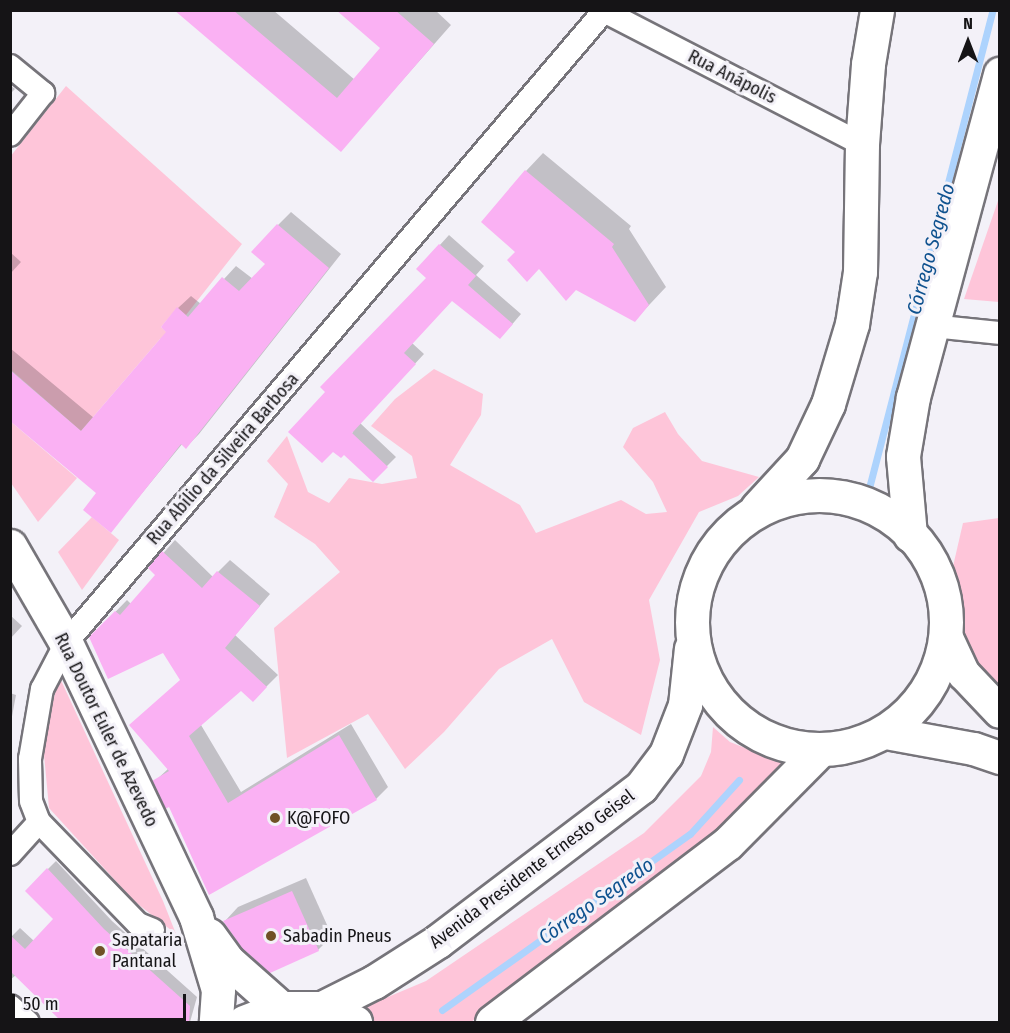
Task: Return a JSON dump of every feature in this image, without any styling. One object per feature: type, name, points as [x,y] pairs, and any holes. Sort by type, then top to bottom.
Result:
[{"type":"main road","points":[[754,512],[800,496],[849,498],[893,517],[927,552],[945,594],[947,639],[937,676],[916,708],[886,733],[819,751],[761,738],[716,700],[692,646],[690,615],[696,584],[709,555],[729,531],[754,512],[802,459],[828,404],[852,324],[860,272],[862,144],[868,64],[877,10]]},
{"type":"main road","points":[[910,535],[903,456],[932,326],[999,74]]},
{"type":"main road","name":"Rua Doutor Euler de Azevedo","points":[[10,546],[66,644],[196,917]]},
{"type":"main road","points":[[947,639],[964,674],[999,712]]},
{"type":"main road","name":"Avenida Presidente Ernesto Geisel","points":[[322,1008],[374,982],[438,941],[641,788],[666,754],[685,705],[692,646]]},
{"type":"main road","points":[[886,733],[974,749],[999,758]]},
{"type":"main road","points":[[492,1023],[728,843],[819,751]]},
{"type":"main road","points":[[196,917],[228,961],[281,1008]]},
{"type":"main road","points":[[196,917],[218,990],[216,1023]]},
{"type":"main road","points":[[244,1023],[281,1008],[322,1008],[355,1023]]},
{"type":"street","name":"Rua Anápolis","points":[[603,11],[862,144]]},
{"type":"street","name":"Rua Abílio da Silveira Barbosa","points":[[153,930],[138,924],[39,822],[31,801],[30,759],[42,689],[66,644],[603,11]]},
{"type":"street","points":[[10,66],[43,93],[10,135]]},
{"type":"street","points":[[932,326],[999,333]]},
{"type":"street","points":[[10,854],[39,822]]},
{"type":"street","points":[[10,1006],[28,1023]]},
{"type":"shaded area","points":[[66,86],[242,244],[186,315],[177,308],[161,327],[172,337],[160,339],[81,431],[11,370],[10,157]]},
{"type":"shaded area","points":[[999,198],[999,302],[964,299]]},
{"type":"shaded area","points":[[434,369],[483,394],[481,415],[450,465],[520,505],[536,533],[621,500],[646,514],[667,512],[653,482],[623,447],[633,428],[665,412],[678,434],[702,461],[759,477],[738,496],[699,512],[649,600],[660,660],[641,735],[584,702],[552,639],[499,669],[444,732],[405,769],[368,714],[287,758],[274,628],[340,572],[315,544],[274,517],[288,484],[267,461],[287,436],[308,492],[329,503],[349,478],[382,484],[417,478],[412,456],[371,426],[395,399]]},
{"type":"shaded area","points":[[10,421],[77,478],[38,522],[11,483]]},
{"type":"shaded area","points":[[92,517],[119,540],[82,590],[58,552]]},
{"type":"shaded area","points":[[999,518],[999,690],[963,656],[951,575],[963,523]]},
{"type":"shaded area","points":[[59,676],[176,934],[134,901],[49,808],[43,744]]},
{"type":"shaded area","points":[[713,727],[730,742],[795,768],[721,835],[471,1022],[372,1022],[350,1013],[426,981],[644,833],[701,776],[711,752]]},
{"type":"building","points":[[174,10],[233,10],[337,98],[380,48],[336,10],[395,10],[434,44],[341,152]]},
{"type":"building","points":[[525,170],[614,244],[612,247],[649,305],[635,322],[576,290],[566,301],[539,269],[527,282],[507,260],[515,252],[481,222]]},
{"type":"building","points":[[277,224],[329,268],[186,449],[181,444],[111,533],[83,510],[96,493],[10,421],[10,370],[81,431],[166,332],[161,327],[177,307],[188,317],[222,277],[239,291],[265,264],[251,252]]},
{"type":"building","points":[[439,244],[476,276],[468,285],[513,324],[500,339],[452,301],[404,353],[416,364],[352,433],[388,467],[373,482],[344,455],[341,458],[333,452],[322,463],[288,432],[325,392],[320,387],[426,278],[416,269]]},
{"type":"building","points":[[162,551],[202,588],[217,571],[260,606],[225,648],[267,687],[253,702],[241,691],[189,736],[228,803],[339,735],[377,800],[209,895],[169,807],[165,809],[152,781],[169,771],[129,725],[180,680],[163,653],[108,679],[89,637],[115,611],[120,615],[155,575],[148,568]]},
{"type":"building","points":[[47,868],[104,929],[190,1006],[189,1023],[63,1023],[10,971],[10,935],[25,949],[53,919],[25,891]]},
{"type":"building","name":"Sabadin Pneus","points":[[292,891],[319,951],[270,973],[242,948],[223,921]]},
{"type":"waterway","name":"Córrego Segredo","points":[[869,488],[993,10]]},
{"type":"waterway","name":"Córrego Segredo","points":[[442,1010],[690,834],[739,780]]},
{"type":"place","name":"K@FOFO","points":[[275,818]]},
{"type":"place","name":"Sabadin Pneus","points":[[271,936]]},
{"type":"place","name":"Sapataria Pantanal","points":[[100,951]]}]
